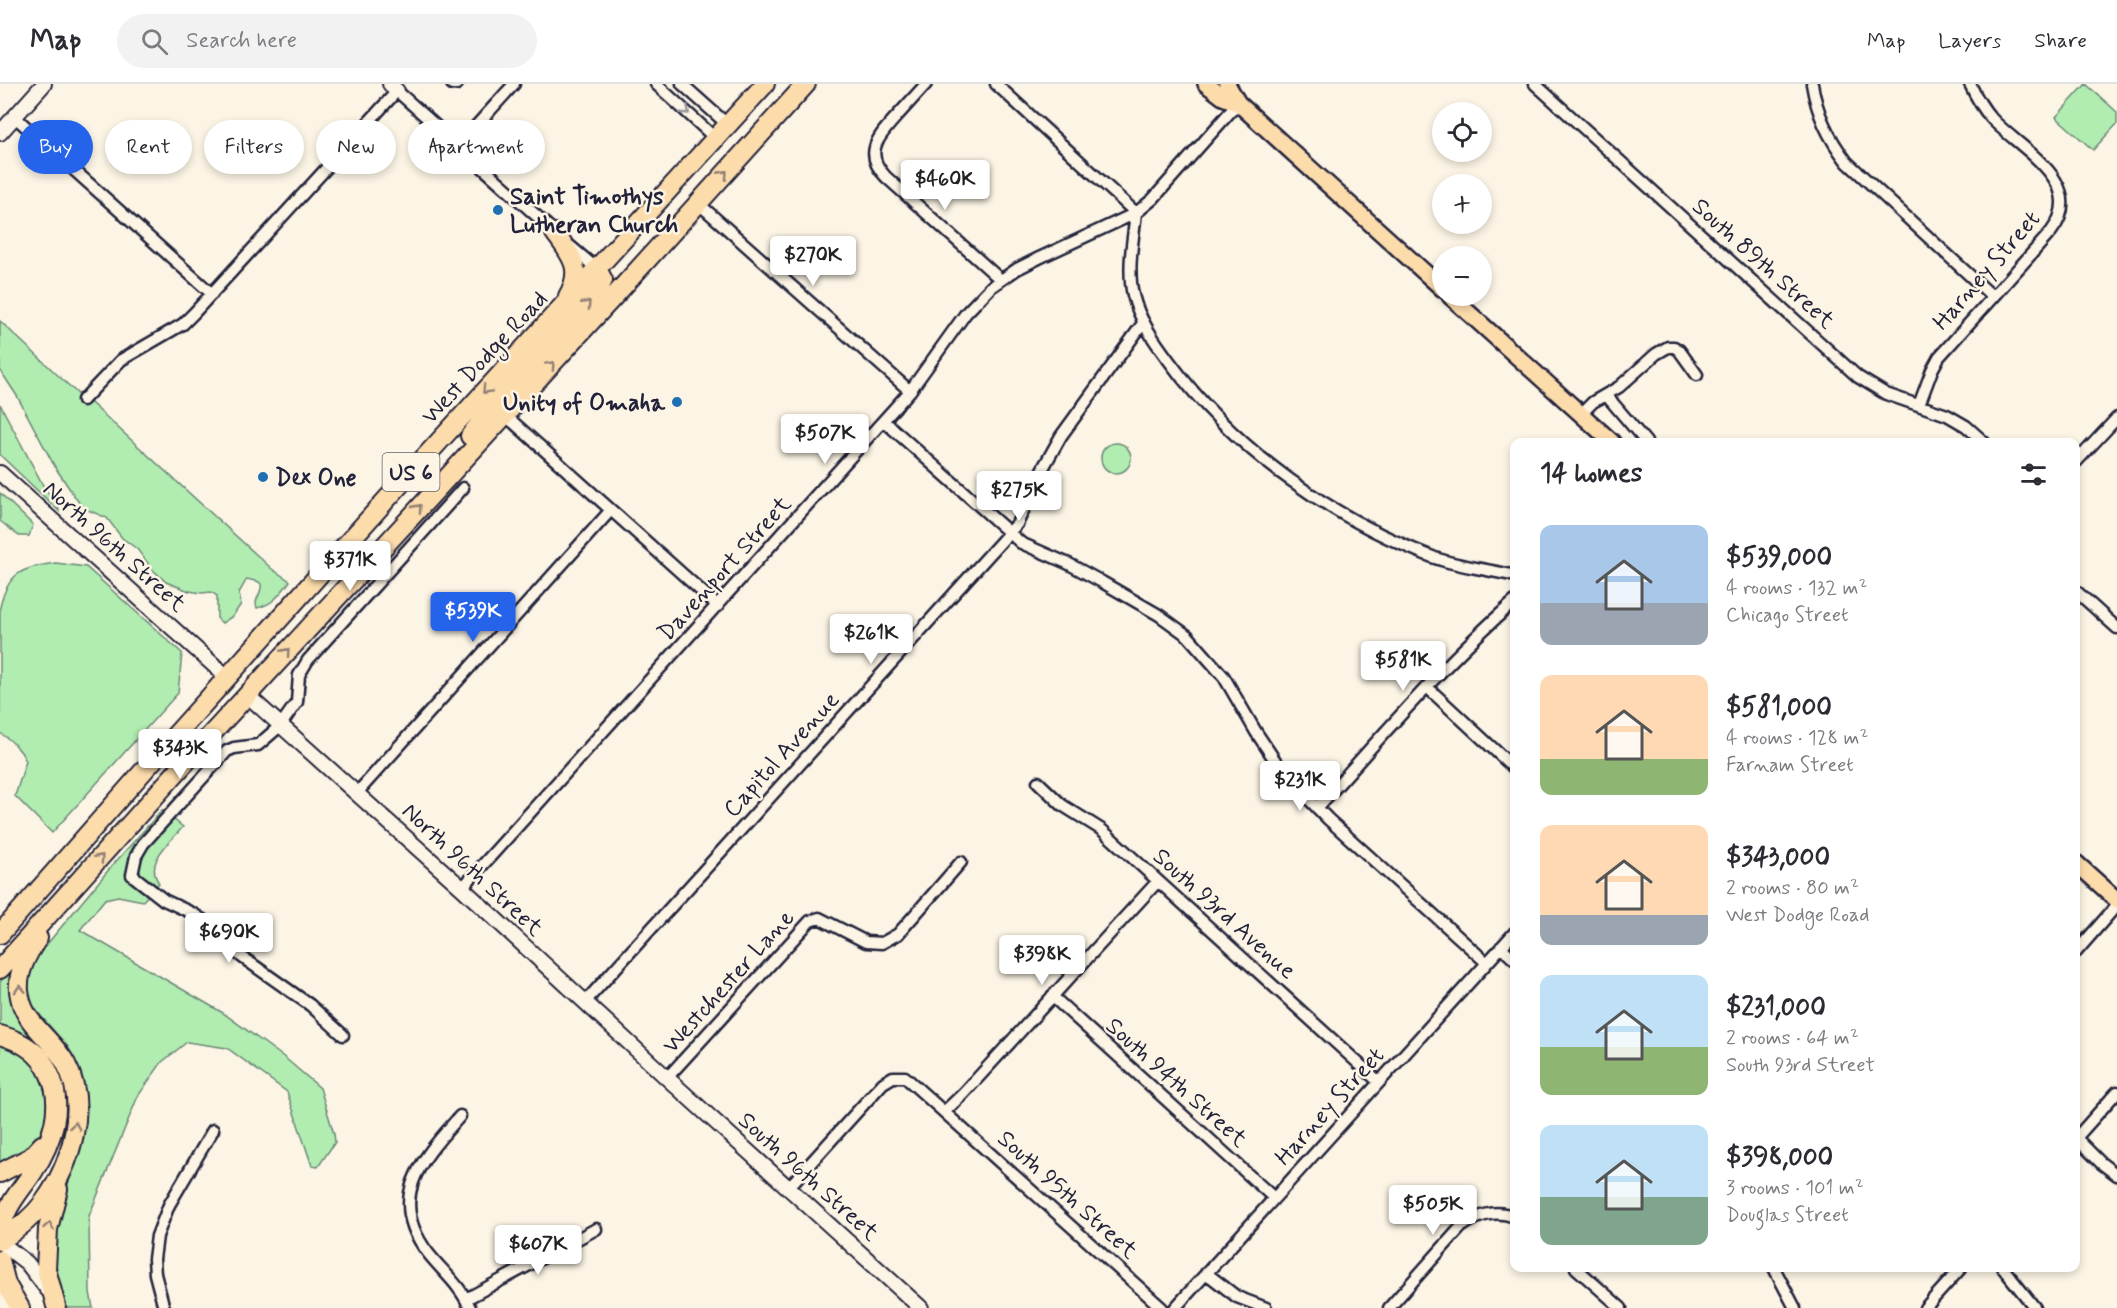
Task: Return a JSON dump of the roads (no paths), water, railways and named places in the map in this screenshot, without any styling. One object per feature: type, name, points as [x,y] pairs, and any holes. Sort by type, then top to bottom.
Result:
[{"type":"highway","name":"West Dodge Road","points":[[0,934],[227,677],[765,84]]},
{"type":"highway","name":"US 6","points":[[0,969],[247,695],[806,84]]},
{"type":"highway","points":[[554,316],[572,289],[576,276],[573,260],[555,233]]},
{"type":"highway","points":[[442,481],[491,409],[601,288],[602,277],[597,269]]},
{"type":"highway","points":[[0,920],[43,884]]},
{"type":"highway","points":[[56,1307],[46,1269],[46,1251],[52,1211],[77,1113],[72,1077],[58,1051],[32,1022],[23,1008],[19,984],[20,973],[25,961],[61,901]]},
{"type":"highway","points":[[0,1035],[20,1042],[32,1050],[48,1069],[56,1091],[57,1104],[53,1129],[34,1171],[9,1206],[0,1236]]},
{"type":"highway","points":[[0,1173],[31,1157],[44,1144],[53,1129]]},
{"type":"highway","points":[[0,1242],[30,1218],[44,1202],[67,1158]]},
{"type":"highway","points":[[0,1260],[6,1284],[20,1308]]},
{"type":"main road","points":[[1206,84],[1223,97],[1238,103]]},
{"type":"main road","points":[[1227,84],[1238,103],[1432,279]]},
{"type":"main road","points":[[1461,306],[1608,438]]},
{"type":"main road","points":[[2080,867],[2117,900]]},
{"type":"street","points":[[0,133],[44,84]]},
{"type":"street","points":[[453,84],[458,84]]},
{"type":"street","points":[[481,120],[514,84]]},
{"type":"street","points":[[656,84],[716,139]]},
{"type":"street","points":[[682,84],[728,124]]},
{"type":"street","points":[[926,84],[882,133],[874,148],[876,162],[883,174],[1001,280]]},
{"type":"street","points":[[996,84],[1136,213],[1130,280],[1136,307],[1154,340],[1197,394],[1243,441],[1286,476],[1343,514],[1400,543],[1452,563],[1510,575]]},
{"type":"street","name":"South 89th Street","points":[[1536,84],[1858,377],[1886,394],[1957,420],[1979,438]]},
{"type":"street","points":[[1812,84],[1822,124],[1847,162],[1992,296]]},
{"type":"street","name":"Harney Street","points":[[1919,405],[1939,357],[2061,217],[2063,199],[2055,178],[1991,118],[1978,101],[1970,84]]},
{"type":"street","points":[[83,400],[121,360],[186,321],[394,87],[430,120]]},
{"type":"street","name":"Davenport Street","points":[[462,888],[910,392],[966,313],[991,287],[1039,258],[1136,213],[1153,199],[1238,103]]},
{"type":"street","points":[[15,117],[212,294]]},
{"type":"street","points":[[489,174],[597,269]]},
{"type":"street","points":[[698,203],[910,392]]},
{"type":"street","name":"Capitol Avenue","points":[[585,1002],[1017,524],[1061,436],[1144,322]]},
{"type":"street","points":[[1581,414],[1593,402],[1619,387],[1661,350],[1668,347],[1679,350],[1697,375]]},
{"type":"street","points":[[1606,395],[1643,438]]},
{"type":"street","points":[[504,414],[718,606]]},
{"type":"street","points":[[2080,458],[2117,418]]},
{"type":"street","points":[[884,421],[1021,543],[1069,564],[1159,615],[1188,636],[1229,684],[1276,762],[1317,808],[1487,963]]},
{"type":"street","name":"North 96th Street","points":[[0,473],[227,677]]},
{"type":"street","points":[[343,1035],[310,1005],[242,957],[203,920],[164,900],[132,875],[136,856],[142,844],[222,756],[234,747],[258,745],[280,726],[297,702],[299,675],[308,660],[464,488]]},
{"type":"street","points":[[357,793],[610,511]]},
{"type":"street","points":[[2080,595],[2117,628]]},
{"type":"street","points":[[1317,808],[1470,641],[1510,606]]},
{"type":"street","points":[[1426,687],[1510,764]]},
{"type":"street","name":"North 96th Street","points":[[247,695],[462,888],[668,1078]]},
{"type":"street","name":"South 93rd Avenue","points":[[1038,782],[1062,805],[1102,830],[1379,1082]]},
{"type":"street","name":"Westchester Lane","points":[[668,1078],[810,921],[819,918],[866,942],[882,943],[898,934],[961,862]]},
{"type":"street","points":[[945,1111],[963,1094],[1149,888],[1158,881]]},
{"type":"street","points":[[2080,947],[2117,905]]},
{"type":"street","name":"Harney Street","points":[[1174,1308],[1510,937]]},
{"type":"street","points":[[1501,947],[1510,955]]},
{"type":"street","name":"South 94th Street","points":[[1052,996],[1274,1198]]},
{"type":"street","name":"South 95th Street","points":[[788,1188],[889,1078],[899,1076],[910,1079],[1162,1308]]},
{"type":"street","name":"South 96th Street","points":[[668,1078],[921,1308]]},
{"type":"street","points":[[2080,1134],[2117,1092]]},
{"type":"street","points":[[460,1116],[430,1149],[419,1166],[410,1187],[409,1200],[412,1223],[419,1239],[468,1303],[596,1229]]},
{"type":"street","points":[[164,1308],[155,1274],[157,1236],[169,1205],[213,1130]]},
{"type":"street","points":[[2080,1142],[2117,1175]]},
{"type":"street","points":[[1389,1308],[1461,1227],[1476,1217],[1494,1213],[1510,1216]]},
{"type":"street","points":[[0,1242],[33,1269],[56,1307]]},
{"type":"street","points":[[1580,1272],[1621,1308]]},
{"type":"street","points":[[1776,1272],[1795,1308]]},
{"type":"street","points":[[1925,1308],[1957,1272]]},
{"type":"street","points":[[2006,1272],[2035,1308]]},
{"type":"street","points":[[1206,1273],[1237,1297],[1266,1308]]},
{"type":"street","points":[[0,1298],[12,1308]]},
{"type":"place","name":"Saint Timothys Lutheran Church","points":[[498,210]]},
{"type":"place","name":"Unity of Omaha","points":[[677,402]]},
{"type":"place","name":"Dex One","points":[[263,477]]}]
